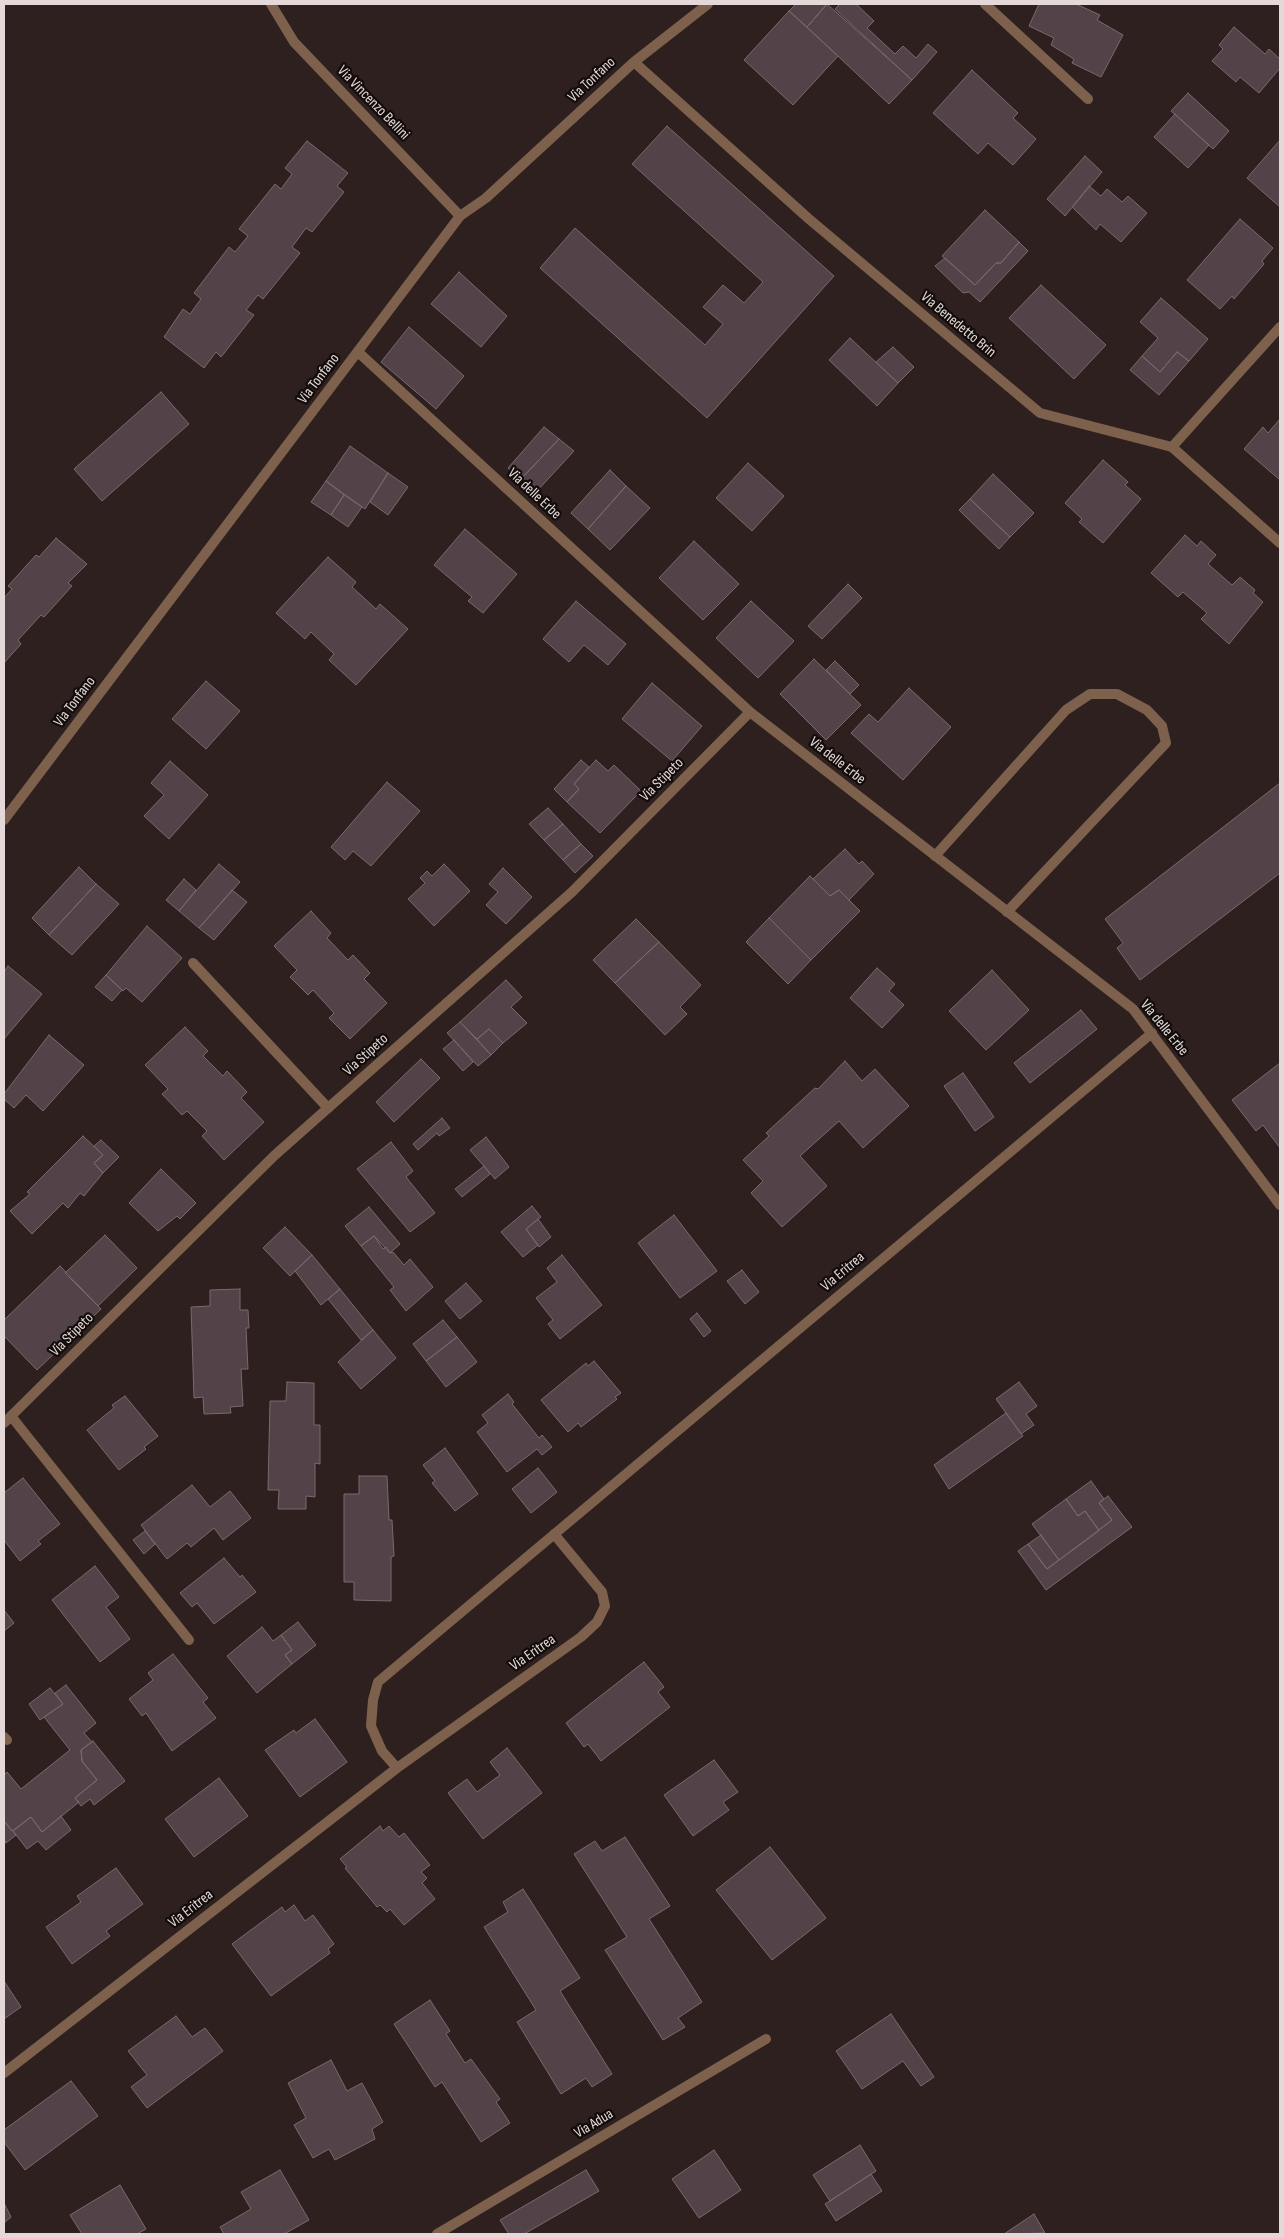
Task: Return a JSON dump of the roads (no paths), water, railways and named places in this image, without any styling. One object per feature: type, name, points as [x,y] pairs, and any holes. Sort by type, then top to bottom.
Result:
[{"type":"street","name":"Via Vincenzo Bellini","points":[[271,4],[294,42],[460,216]]},
{"type":"street","name":"Via Tonfano","points":[[4,820],[460,216],[486,198],[634,62],[708,4]]},
{"type":"street","points":[[985,4],[1088,98]]},
{"type":"street","name":"Via Benedetto Brin","points":[[634,62],[809,219],[1040,413],[1172,447]]},
{"type":"street","points":[[1280,327],[1172,447],[1280,543]]},
{"type":"street","name":"Via delle Erbe","points":[[358,352],[750,712],[1133,1010],[1280,1205]]},
{"type":"street","points":[[935,856],[1066,710],[1090,694],[1117,694],[1147,710],[1162,726],[1166,743],[1007,912]]},
{"type":"street","name":"Via Stipeto","points":[[7,1420],[275,1155],[572,892],[750,712]]},
{"type":"street","points":[[193,963],[328,1108]]},
{"type":"street","name":"Via Eritrea","points":[[397,1768],[382,1751],[371,1726],[373,1700],[378,1682],[1152,1034]]},
{"type":"street","points":[[7,1420],[189,1640]]},
{"type":"street","name":"Via Eritrea","points":[[4,2073],[397,1768],[581,1637],[597,1622],[605,1606],[602,1592],[554,1534]]},
{"type":"street","name":"Via Adua","points":[[437,2234],[766,2039]]}]
